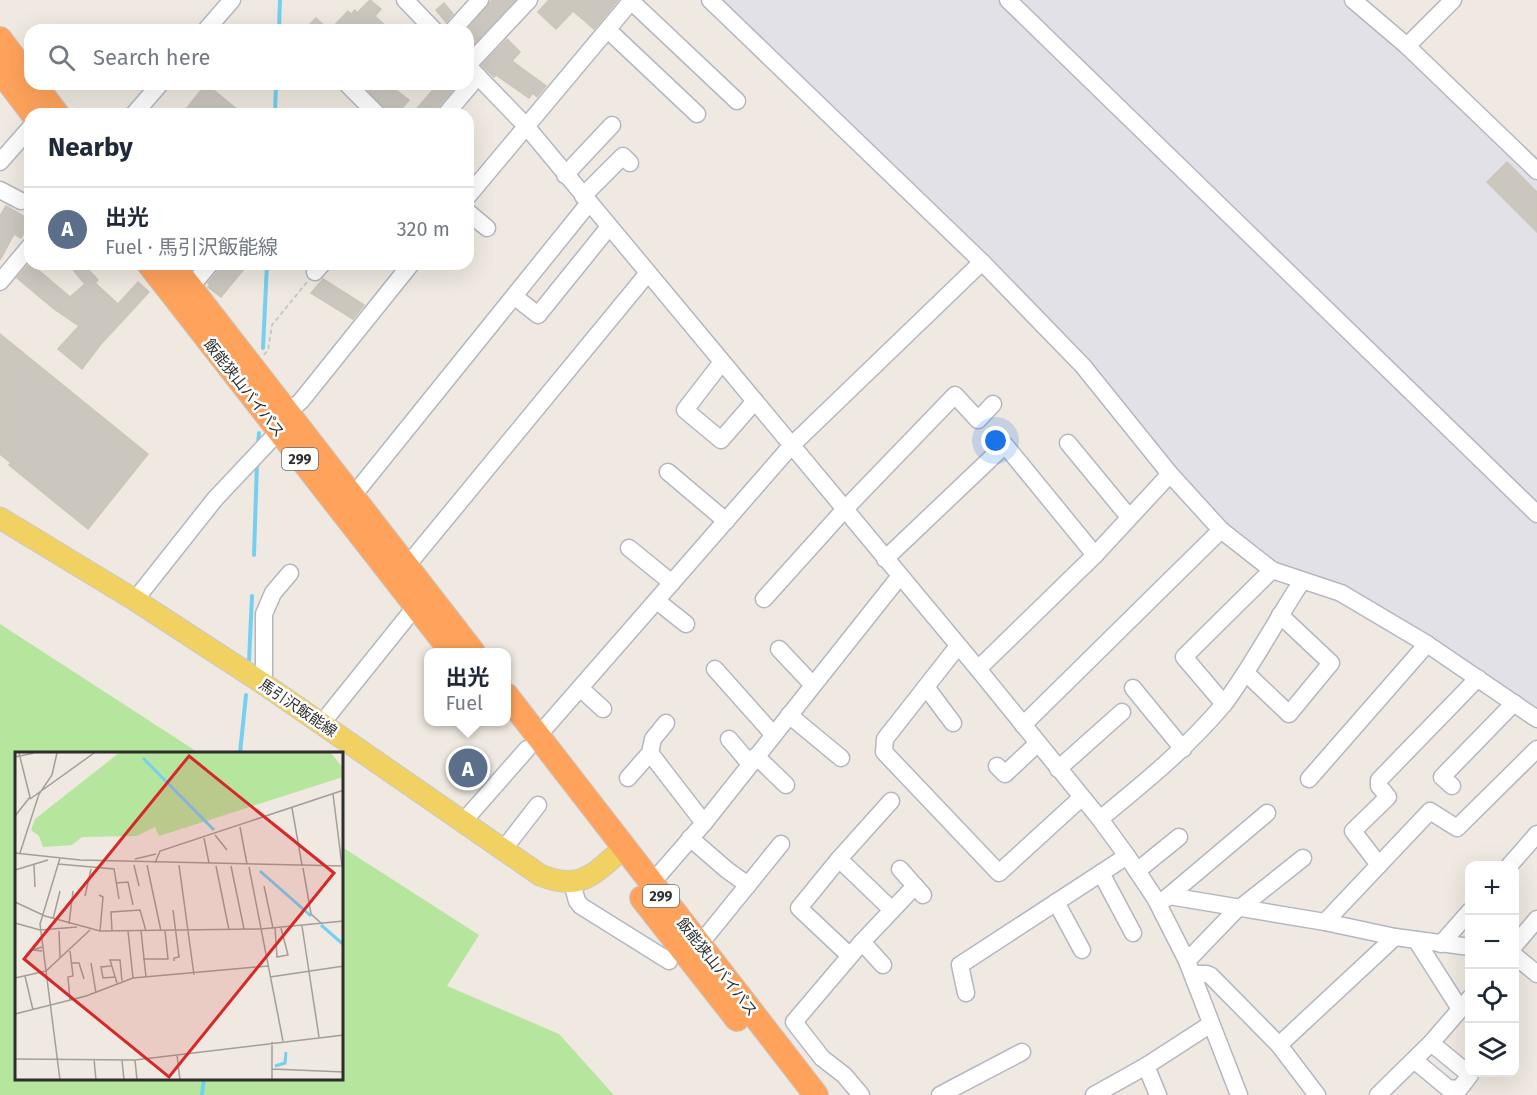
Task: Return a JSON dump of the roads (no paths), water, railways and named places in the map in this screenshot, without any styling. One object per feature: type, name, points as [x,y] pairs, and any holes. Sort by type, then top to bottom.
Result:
[{"type":"highway","points":[[0,39],[24,71]]},
{"type":"highway","points":[[0,71],[28,108]]},
{"type":"highway","points":[[39,90],[52,108]]},
{"type":"highway","name":"飯能狭山バイパス","points":[[153,270],[270,437],[416,606],[449,648]]},
{"type":"highway","name":"飯能狭山バイパス","points":[[176,270],[254,370],[270,437],[352,497],[470,648]]},
{"type":"highway","name":"飯能狭山バイパス","points":[[511,703],[532,742],[795,1095]]},
{"type":"highway","name":"飯能狭山バイパス","points":[[511,726],[532,742]]},
{"type":"highway","name":"飯能狭山バイパス","points":[[617,854],[651,884],[816,1095]]},
{"type":"main road","name":"馬引沢飯能線","points":[[0,518],[135,600],[264,684],[540,875],[552,880],[572,883]]},
{"type":"main road","points":[[572,883],[583,880],[617,854]]},
{"type":"street","points":[[211,24],[232,0]]},
{"type":"street","points":[[405,0],[428,24]]},
{"type":"street","points":[[458,24],[480,0]]},
{"type":"street","points":[[474,65],[529,0]]},
{"type":"street","points":[[710,0],[982,262],[1083,366],[1170,474],[1221,530],[1272,570],[1341,593],[1427,644],[1537,719]]},
{"type":"street","points":[[1008,0],[1537,514]]},
{"type":"street","points":[[1353,0],[1407,46],[1537,171]]},
{"type":"street","points":[[1407,46],[1453,0]]},
{"type":"street","points":[[474,189],[631,1],[737,101]]},
{"type":"street","points":[[608,30],[697,114]]},
{"type":"street","points":[[474,72],[526,126],[792,445],[1023,724],[1100,819],[1137,871],[1163,900],[1239,1095]]},
{"type":"street","points":[[139,108],[155,90]]},
{"type":"street","points":[[353,90],[371,108]]},
{"type":"street","points":[[449,108],[459,90]]},
{"type":"street","points":[[565,175],[612,125]]},
{"type":"street","points":[[0,162],[24,135]]},
{"type":"street","points":[[352,497],[515,297],[586,200],[623,156],[630,163]]},
{"type":"street","points":[[1,194],[21,201]]},
{"type":"street","points":[[474,217],[487,228]]},
{"type":"street","points":[[515,297],[538,315],[609,227]]},
{"type":"street","points":[[0,282],[24,253]]},
{"type":"street","points":[[463,822],[792,445],[982,262]]},
{"type":"street","points":[[190,288],[205,270]]},
{"type":"street","points":[[135,600],[215,499],[301,401],[406,270]]},
{"type":"street","points":[[406,567],[648,273]]},
{"type":"street","points":[[722,362],[685,410],[721,440],[755,401]]},
{"type":"street","points":[[765,599],[845,509],[955,395],[978,420],[993,404]]},
{"type":"street","points":[[1068,443],[1129,517]]},
{"type":"street","points":[[885,559],[1005,445],[1095,555]]},
{"type":"street","points":[[668,472],[726,521]]},
{"type":"street","points":[[978,669],[1095,555],[1170,474]]},
{"type":"street","points":[[1023,724],[1221,530]]},
{"type":"street","points":[[629,548],[672,583]]},
{"type":"street","points":[[1224,704],[1184,657],[1272,570]]},
{"type":"street","points":[[264,684],[264,614],[273,593],[290,573]]},
{"type":"street","points":[[651,884],[704,823],[812,684],[900,576]]},
{"type":"street","points":[[1100,819],[1183,749],[1224,704],[1247,674],[1302,581]]},
{"type":"street","points":[[657,601],[686,624]]},
{"type":"street","points":[[322,723],[416,606]]},
{"type":"street","points":[[1247,674],[1288,714],[1331,663],[1280,615]]},
{"type":"street","points":[[955,642],[926,687],[885,739],[884,752],[999,873],[1081,798]]},
{"type":"street","points":[[877,733],[955,642]]},
{"type":"street","points":[[1310,779],[1427,644]]},
{"type":"street","points":[[779,649],[812,684]]},
{"type":"street","points":[[715,669],[773,734]]},
{"type":"street","points":[[1379,865],[1353,831],[1388,797],[1379,786],[1379,780],[1478,678]]},
{"type":"street","points":[[926,687],[953,723]]},
{"type":"street","points":[[580,688],[603,709]]},
{"type":"street","points":[[1133,688],[1183,749]]},
{"type":"street","points":[[1452,786],[1442,777],[1514,702]]},
{"type":"street","points":[[1058,769],[1122,712]]},
{"type":"street","points":[[789,715],[841,758]]},
{"type":"street","points":[[628,778],[650,753],[653,739],[666,723]]},
{"type":"street","points":[[729,739],[786,785]]},
{"type":"street","points":[[997,766],[1005,774],[1038,744]]},
{"type":"street","points":[[1325,922],[1430,811],[1457,828],[1537,749]]},
{"type":"street","points":[[650,753],[704,823]]},
{"type":"street","points":[[850,956],[799,908],[891,801]]},
{"type":"street","points":[[503,850],[538,805]]},
{"type":"street","points":[[1163,900],[1267,813]]},
{"type":"street","points":[[1513,861],[1537,834]]},
{"type":"street","points":[[1137,871],[1179,837]]},
{"type":"street","points":[[690,838],[748,885]]},
{"type":"street","points":[[700,944],[781,844]]},
{"type":"street","points":[[966,993],[960,965],[1127,856]]},
{"type":"street","points":[[1190,967],[1239,908],[1303,858]]},
{"type":"street","points":[[840,859],[892,910]]},
{"type":"street","points":[[856,1093],[844,1075],[822,1058],[794,1022],[892,910],[919,891],[900,869]]},
{"type":"street","points":[[1101,873],[1133,933]]},
{"type":"street","points":[[572,883],[577,901],[581,906],[669,961]]},
{"type":"street","points":[[1163,900],[1239,908],[1325,922],[1395,937],[1465,946]]},
{"type":"street","points":[[1056,902],[1082,950]]},
{"type":"street","points":[[1441,944],[1466,915]]},
{"type":"street","points":[[1519,941],[1537,920]]},
{"type":"street","points":[[1279,1044],[1395,937]]},
{"type":"street","points":[[1378,1095],[1431,1043],[1465,1004],[1416,940]]},
{"type":"street","points":[[862,942],[883,965]]},
{"type":"street","points":[[1519,958],[1537,974]]},
{"type":"street","points":[[1190,967],[1211,976],[1279,1044],[1317,1095]]},
{"type":"street","points":[[1094,1095],[1146,1066],[1211,1024]]},
{"type":"street","points":[[1414,1060],[1449,1089],[1460,1088],[1470,1075],[1431,1043]]},
{"type":"street","points":[[940,1095],[1022,1052]]},
{"type":"street","points":[[1146,1066],[1158,1095]]},
{"type":"waterway","points":[[279,24],[280,0]]},
{"type":"waterway","points":[[275,108],[276,90]]},
{"type":"waterway","points":[[263,348],[267,270]]},
{"type":"waterway","points":[[258,444],[259,433]]},
{"type":"waterway","points":[[254,555],[257,463]]},
{"type":"waterway","points":[[249,661],[252,596]]},
{"type":"waterway","points":[[240,752],[246,695]]},
{"type":"waterway","points":[[202,1095],[204,1080]]},
{"type":"place","name":"出光","points":[[468,768]]}]
